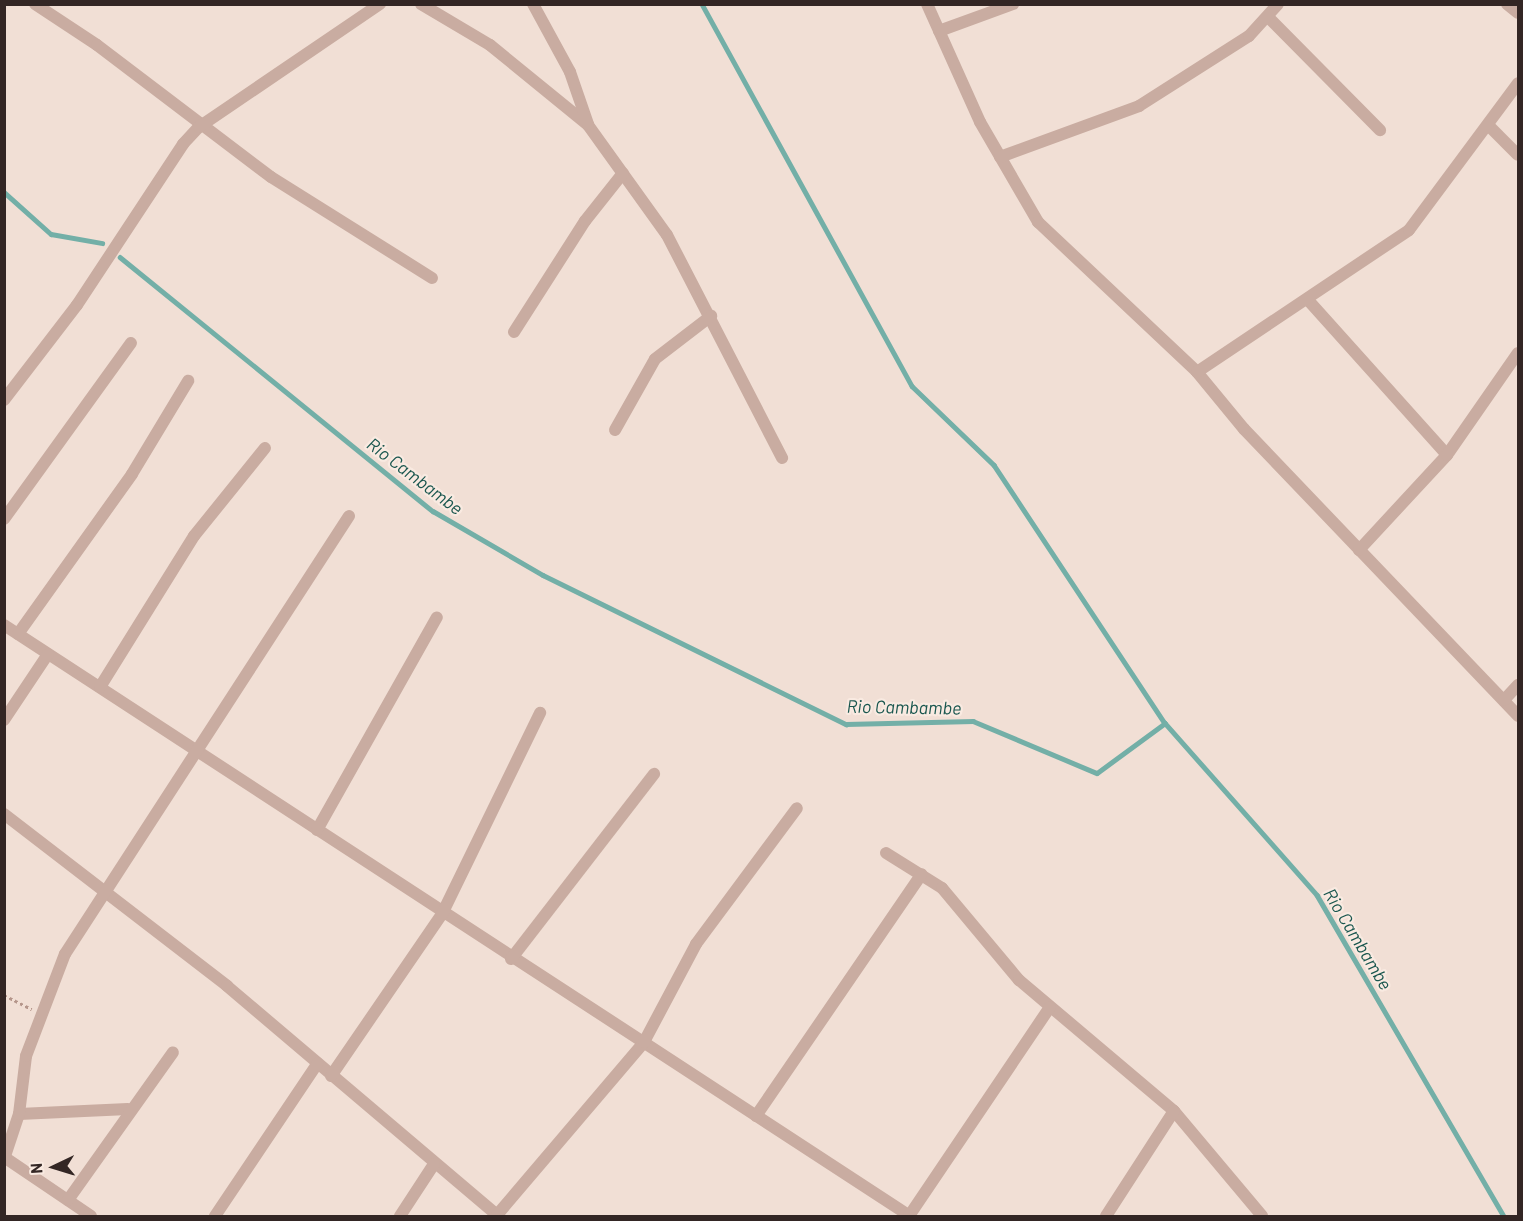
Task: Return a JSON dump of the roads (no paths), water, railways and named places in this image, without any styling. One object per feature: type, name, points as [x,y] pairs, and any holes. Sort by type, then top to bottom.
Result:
[{"type":"street","points":[[34,4],[97,45],[199,127],[326,214],[432,278]]},
{"type":"street","points":[[4,400],[106,261],[199,127],[380,4]]},
{"type":"street","points":[[421,4],[490,45],[588,125],[667,235],[711,316],[782,458]]},
{"type":"street","points":[[533,4],[570,72],[588,125]]},
{"type":"street","points":[[927,4],[1000,157],[1055,242],[1137,311],[1197,372],[1359,550],[1518,716]]},
{"type":"street","points":[[939,31],[1013,4]]},
{"type":"street","points":[[1000,157],[1139,106],[1269,18],[1278,4]]},
{"type":"street","points":[[1507,4],[1518,13]]},
{"type":"street","points":[[1269,18],[1380,130]]},
{"type":"street","points":[[1197,372],[1308,300],[1409,230],[1518,83]]},
{"type":"street","points":[[1488,125],[1518,155]]},
{"type":"street","points":[[514,332],[585,221],[623,173]]},
{"type":"street","points":[[1308,300],[1447,455]]},
{"type":"street","points":[[615,430],[655,359],[711,316]]},
{"type":"street","points":[[4,519],[130,343]]},
{"type":"street","points":[[1359,550],[1447,455],[1518,352]]},
{"type":"street","points":[[18,634],[132,474],[188,381]]},
{"type":"street","points":[[100,687],[194,536],[265,448]]},
{"type":"street","points":[[91,1216],[5,1158],[19,1114],[27,1056],[39,1012],[65,954],[199,753],[308,573],[349,516]]},
{"type":"street","points":[[317,830],[437,617]]},
{"type":"street","points":[[4,626],[511,959],[644,1041],[909,1216],[1050,1007]]},
{"type":"street","points":[[4,720],[48,654]]},
{"type":"street","points":[[1504,700],[1518,685]]},
{"type":"street","points":[[331,1076],[442,914],[540,713]]},
{"type":"street","points":[[511,959],[654,774]]},
{"type":"street","points":[[4,814],[108,891],[318,1063],[497,1216],[644,1041],[696,944],[797,808]]},
{"type":"street","points":[[886,853],[922,874],[955,901],[999,957],[1050,1007],[1174,1111],[1262,1216]]},
{"type":"street","points":[[756,1116],[922,874]]},
{"type":"street","points":[[68,1200],[128,1110],[173,1052]]},
{"type":"street","points":[[215,1216],[318,1063]]},
{"type":"street","points":[[19,1114],[128,1110]]},
{"type":"street","points":[[1106,1216],[1174,1111]]},
{"type":"street","points":[[400,1216],[434,1164]]},
{"type":"waterway","points":[[702,4],[912,386],[994,465],[1165,723]]},
{"type":"waterway","name":"Rio Cambambe","points":[[4,192],[51,234],[102,243]]},
{"type":"waterway","name":"Rio Cambambe","points":[[120,257],[433,511],[543,575],[846,724],[973,721],[1097,773],[1165,723],[1317,895],[1504,1216]]}]
